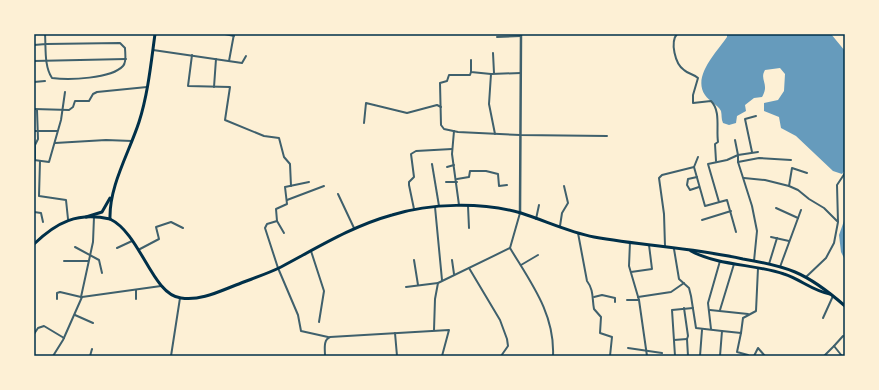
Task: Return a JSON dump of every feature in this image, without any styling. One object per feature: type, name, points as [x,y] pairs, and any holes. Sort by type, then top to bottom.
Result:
[{"type":"main road","points":[[110,219],[112,195],[132,141],[147,87],[155,34]]},
{"type":"main road","points":[[86,217],[102,212],[112,195]]},
{"type":"main road","points":[[34,244],[53,228],[68,219],[86,217],[110,219],[118,224],[140,249],[161,286],[170,295],[180,298],[195,298],[211,295],[278,268],[354,228],[393,214],[414,209],[439,206],[468,206],[520,213],[578,233],[689,250],[720,260],[785,274],[820,292],[830,294]]},
{"type":"main road","points":[[689,250],[707,251],[780,267],[806,277],[822,287],[845,306]]},
{"type":"street","points":[[34,45],[46,44],[120,43],[125,45],[126,59],[123,67],[107,76],[55,78],[50,76],[47,61],[46,44],[45,34]]},
{"type":"street","points":[[225,34],[234,35],[229,61]]},
{"type":"street","points":[[677,34],[674,42],[677,60],[683,70],[698,77],[692,102],[711,101],[717,110],[716,132],[718,142],[715,144],[716,161]]},
{"type":"street","points":[[406,287],[438,283],[510,248],[520,213],[521,35],[497,37]]},
{"type":"street","points":[[153,50],[242,63],[244,62],[246,56]]},
{"type":"street","points":[[493,53],[494,73]]},
{"type":"street","points":[[192,56],[188,86],[230,87],[225,120],[264,136],[279,138],[284,157],[290,164],[291,186]]},
{"type":"street","points":[[34,61],[126,59]]},
{"type":"street","points":[[214,87],[216,59]]},
{"type":"street","points":[[471,60],[470,76],[449,75],[447,81],[440,82],[441,127],[454,132],[520,135],[607,136]]},
{"type":"street","points":[[471,72],[491,74],[521,73]]},
{"type":"street","points":[[491,74],[489,104],[495,134]]},
{"type":"street","points":[[34,82],[45,81]]},
{"type":"street","points":[[65,92],[63,110],[49,162],[34,160],[38,131],[36,109],[63,110],[71,109],[76,100],[89,101],[97,92],[147,87]]},
{"type":"street","points":[[364,123],[366,103],[406,113],[437,105],[441,107]]},
{"type":"street","points":[[752,152],[745,119],[756,116]]},
{"type":"street","points":[[34,131],[57,131]]},
{"type":"street","points":[[454,132],[455,142],[452,149],[459,206]]},
{"type":"street","points":[[55,143],[106,140],[132,141]]},
{"type":"street","points":[[735,140],[738,162],[744,178],[757,230],[754,261]]},
{"type":"street","points":[[414,209],[409,185],[409,182],[414,178],[411,154],[416,151],[452,149]]},
{"type":"street","points":[[719,202],[708,164],[716,161],[727,160],[738,155],[758,152]]},
{"type":"street","points":[[698,157],[694,167],[705,207],[727,200],[736,232]]},
{"type":"street","points":[[738,162],[759,158],[791,160]]},
{"type":"street","points":[[40,161],[39,196],[66,200],[68,219]]},
{"type":"street","points":[[432,164],[439,206]]},
{"type":"street","points":[[447,167],[454,165]]},
{"type":"street","points":[[665,246],[664,211],[659,178],[662,175],[694,167]]},
{"type":"street","points":[[788,186],[792,168],[807,173]]},
{"type":"street","points":[[446,182],[469,177],[470,171],[486,171],[498,174],[499,186],[507,185]]},
{"type":"street","points":[[806,277],[829,254],[834,243],[838,222],[837,185],[845,173]]},
{"type":"street","points":[[697,177],[688,179],[687,185],[690,190],[699,187]]},
{"type":"street","points":[[744,178],[765,180],[798,190],[809,200],[824,208],[838,222]]},
{"type":"street","points":[[284,233],[277,221],[276,209],[285,207],[287,200],[286,188],[309,182]]},
{"type":"street","points":[[560,228],[562,213],[568,203],[564,186]]},
{"type":"street","points":[[287,200],[323,187]]},
{"type":"street","points":[[338,194],[354,228]]},
{"type":"street","points":[[536,218],[539,205]]},
{"type":"street","points":[[468,206],[469,228]]},
{"type":"street","points":[[435,207],[442,280]]},
{"type":"street","points":[[776,208],[798,218]]},
{"type":"street","points":[[780,267],[801,210]]},
{"type":"street","points":[[702,220],[731,211]]},
{"type":"street","points":[[34,212],[41,213],[43,222]]},
{"type":"street","points":[[53,356],[75,315],[81,297],[93,242],[94,217]]},
{"type":"street","points":[[277,221],[267,224],[265,228],[278,268],[298,315],[301,332],[328,337],[449,330],[442,356]]},
{"type":"street","points":[[140,249],[159,239],[156,227],[172,222],[183,228]]},
{"type":"street","points":[[578,233],[587,281],[591,286],[594,297],[594,310],[601,317],[601,334],[612,337],[610,356]]},
{"type":"street","points":[[771,236],[789,242]]},
{"type":"street","points":[[769,264],[777,238]]},
{"type":"street","points":[[117,248],[132,241]]},
{"type":"street","points":[[630,242],[628,257],[639,300],[647,356]]},
{"type":"street","points":[[631,272],[652,269],[648,244]]},
{"type":"street","points":[[75,247],[100,261],[102,272]]},
{"type":"street","points":[[674,247],[678,277],[689,288],[696,328],[702,330],[711,329],[741,333]]},
{"type":"street","points":[[510,248],[535,287],[550,321],[553,356]]},
{"type":"street","points":[[311,251],[324,291],[319,322]]},
{"type":"street","points":[[521,265],[538,255]]},
{"type":"street","points":[[414,260],[418,286]]},
{"type":"street","points":[[452,260],[454,274]]},
{"type":"street","points":[[711,329],[709,299],[720,260]]},
{"type":"street","points":[[64,261],[88,261]]},
{"type":"street","points":[[720,310],[734,263]]},
{"type":"street","points":[[748,355],[737,352],[743,318],[753,313],[756,308],[758,267]]},
{"type":"street","points":[[469,268],[505,331],[508,346],[501,356]]},
{"type":"street","points":[[434,330],[434,299],[438,283]]},
{"type":"street","points":[[638,297],[671,292],[684,283]]},
{"type":"street","points":[[57,299],[58,293],[60,292],[81,297],[161,286]]},
{"type":"street","points":[[136,290],[136,299]]},
{"type":"street","points":[[594,297],[602,295],[615,298],[616,302]]},
{"type":"street","points":[[823,318],[833,296]]},
{"type":"street","points":[[171,356],[180,298]]},
{"type":"street","points":[[626,300],[639,300]]},
{"type":"street","points":[[684,308],[688,336],[686,339],[688,356]]},
{"type":"street","points":[[675,356],[672,310],[693,308]]},
{"type":"street","points":[[710,310],[749,314]]},
{"type":"street","points":[[75,315],[93,323]]},
{"type":"street","points":[[34,334],[38,328],[44,326],[64,338]]},
{"type":"street","points":[[700,356],[702,330]]},
{"type":"street","points":[[720,356],[722,331]]},
{"type":"street","points":[[395,333],[397,356]]},
{"type":"street","points":[[824,356],[843,336]]},
{"type":"street","points":[[325,356],[325,344],[328,337]]},
{"type":"street","points":[[674,340],[686,339]]},
{"type":"street","points":[[834,346],[842,356]]},
{"type":"street","points":[[628,348],[662,353]]},
{"type":"street","points":[[754,356],[758,348],[765,356]]},
{"type":"street","points":[[90,356],[92,349]]},
{"type":"water","points":[[727,34],[831,34],[845,51],[845,170],[842,174],[833,171],[796,136],[781,128],[779,117],[764,111],[764,103],[778,100],[784,91],[785,74],[780,68],[765,70],[763,77],[765,89],[762,97],[754,98],[745,105],[746,111],[737,116],[736,123],[729,125],[723,123],[720,109],[705,95],[702,88],[702,80],[707,64],[727,37]]},
{"type":"water","points":[[845,218],[845,260],[841,252],[839,235]]}]
